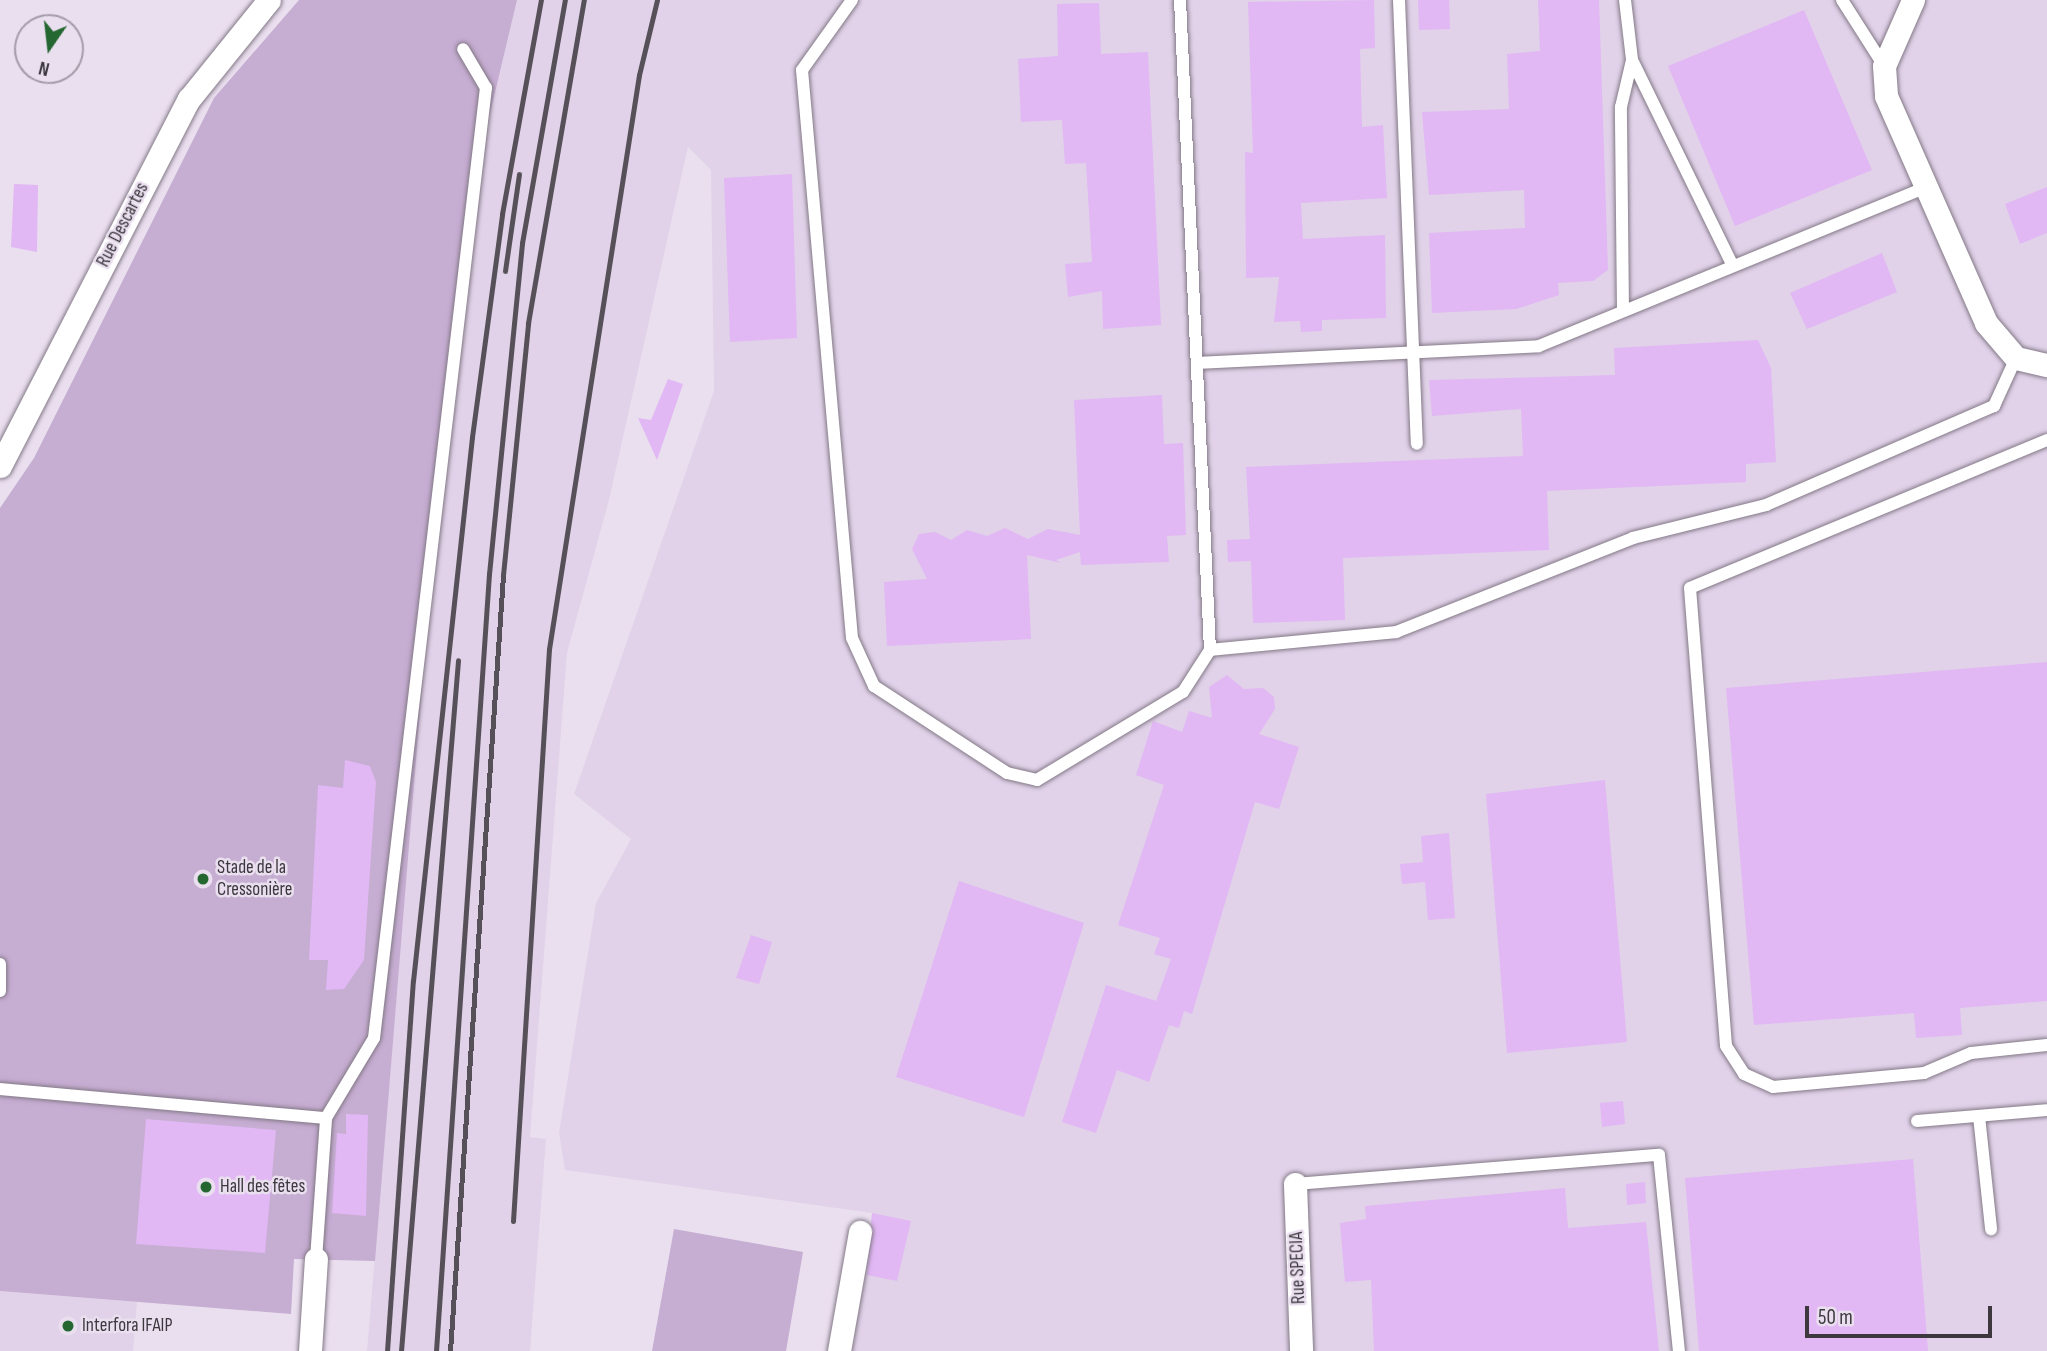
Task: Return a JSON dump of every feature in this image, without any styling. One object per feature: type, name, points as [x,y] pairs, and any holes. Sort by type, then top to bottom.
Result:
[{"type":"street","name":"Rue Descartes","points":[[0,466],[189,99],[269,0]]},
{"type":"street","points":[[1913,0],[1884,65],[1886,96],[1986,323],[2015,358],[2047,365]]},
{"type":"street","name":"Rue SPECIA","points":[[1295,1184],[1301,1351]]},
{"type":"street","points":[[839,1351],[860,1232]]},
{"type":"street","points":[[310,1351],[316,1259]]},
{"type":"lane","points":[[852,0],[802,70],[852,638],[874,686],[1007,773],[1037,780],[1183,692],[1210,650],[1180,0]]},
{"type":"lane","points":[[1399,0],[1418,444]]},
{"type":"lane","points":[[1625,0],[1632,60],[1733,266]]},
{"type":"lane","points":[[1842,0],[1884,65]]},
{"type":"lane","points":[[316,1259],[326,1118],[374,1038],[486,88],[463,49]]},
{"type":"lane","points":[[1623,311],[1621,107],[1632,60]]},
{"type":"lane","points":[[1197,363],[1539,346],[1925,188]]},
{"type":"lane","points":[[1210,650],[1396,632],[1633,538],[1766,505],[1994,406],[2015,358]]},
{"type":"lane","points":[[2047,440],[1690,587],[1726,1046],[1744,1074],[1773,1087],[1924,1073],[1971,1054],[2047,1045]]},
{"type":"lane","points":[[0,964],[0,991]]},
{"type":"lane","points":[[0,1089],[326,1118]]},
{"type":"lane","points":[[1917,1121],[2047,1110]]},
{"type":"lane","points":[[1979,1116],[1991,1229]]},
{"type":"lane","points":[[1295,1184],[1659,1155],[1679,1351]]},
{"type":"shaded area","name":"Stade de la Cressonière","points":[[299,0],[517,0],[489,118],[433,553],[375,1261],[294,1259],[291,1314],[0,1291],[0,508],[34,458],[214,98]]},
{"type":"shaded area","points":[[517,0],[2047,0],[2047,1351],[848,1351],[872,1213],[565,1170],[559,1133],[596,903],[631,839],[574,794],[714,391],[711,170],[688,147],[609,500],[567,653],[530,1137],[546,1139],[530,1351],[367,1351],[433,553],[489,118]]},
{"type":"shaded area","points":[[674,1229],[803,1252],[786,1351],[652,1351]]},
{"type":"shaded area","name":"Interfora IFAIP","points":[[0,1291],[137,1302],[133,1351],[0,1351]]},
{"type":"building","points":[[1374,0],[1375,48],[1360,49],[1362,127],[1383,125],[1387,198],[1301,203],[1303,239],[1385,235],[1386,318],[1322,320],[1322,331],[1301,332],[1300,321],[1274,322],[1279,277],[1246,278],[1245,152],[1253,153],[1248,2]]},
{"type":"building","points":[[1418,0],[1449,0],[1450,29],[1419,30]]},
{"type":"building","points":[[1538,0],[1599,0],[1608,270],[1593,281],[1558,283],[1559,295],[1516,309],[1432,313],[1429,233],[1525,228],[1524,190],[1429,195],[1422,112],[1509,109],[1507,54],[1540,51]]},
{"type":"building","points":[[1099,3],[1101,54],[1148,52],[1161,325],[1103,329],[1102,291],[1068,297],[1065,264],[1092,262],[1086,163],[1065,164],[1062,120],[1021,122],[1018,59],[1058,56],[1057,4]]},
{"type":"building","points":[[1804,10],[1872,170],[1735,226],[1668,66]]},
{"type":"building","points":[[792,174],[797,338],[730,342],[724,178]]},
{"type":"building","points":[[14,184],[38,185],[37,252],[11,247]]},
{"type":"building","points":[[2047,187],[2047,233],[2020,244],[2005,204]]},
{"type":"building","points":[[1882,253],[1897,292],[1807,329],[1790,293]]},
{"type":"building","points":[[1758,340],[1771,368],[1776,462],[1746,464],[1746,482],[1547,491],[1549,550],[1343,558],[1345,620],[1253,623],[1251,561],[1228,562],[1227,540],[1250,539],[1246,467],[1523,456],[1521,409],[1432,416],[1429,380],[1615,375],[1614,348]]},
{"type":"building","points":[[668,379],[683,384],[657,460],[638,418],[651,420]]},
{"type":"building","points":[[1162,395],[1164,444],[1183,443],[1186,535],[1167,536],[1169,562],[1081,565],[1080,552],[1056,560],[1061,563],[1027,555],[1031,639],[887,646],[884,582],[927,579],[912,549],[919,534],[935,532],[951,540],[967,530],[987,536],[1005,528],[1028,539],[1048,529],[1080,535],[1074,400]]},
{"type":"building","points":[[2047,662],[2047,1001],[1960,1008],[1962,1035],[1916,1038],[1914,1013],[1754,1025],[1726,688]]},
{"type":"building","points":[[1227,675],[1244,689],[1263,688],[1274,697],[1275,709],[1259,734],[1299,747],[1279,809],[1255,802],[1192,1014],[1184,1011],[1179,1028],[1169,1025],[1149,1082],[1117,1070],[1096,1133],[1062,1122],[1106,985],[1156,1001],[1171,959],[1154,954],[1160,938],[1118,925],[1164,785],[1136,775],[1153,721],[1182,732],[1189,711],[1212,718],[1209,687]]},
{"type":"building","points":[[345,760],[370,766],[376,782],[364,960],[344,989],[326,990],[328,960],[309,960],[318,785],[343,788]]},
{"type":"building","points":[[1605,780],[1627,1042],[1507,1053],[1486,794]]},
{"type":"building","points":[[1449,833],[1455,918],[1428,920],[1425,882],[1402,884],[1400,864],[1423,862],[1421,836]]},
{"type":"building","points":[[959,881],[1084,923],[1024,1117],[896,1077]]},
{"type":"building","points":[[751,935],[772,942],[759,984],[736,978]]},
{"type":"building","points":[[1623,1101],[1625,1124],[1602,1127],[1600,1103]]},
{"type":"building","points":[[346,1114],[368,1115],[366,1216],[332,1213],[337,1133],[346,1134]]},
{"type":"building","name":"Hall des fêtes","points":[[146,1119],[276,1130],[265,1253],[136,1244]]},
{"type":"building","points":[[1913,1159],[1928,1351],[1699,1351],[1685,1178]]},
{"type":"building","points":[[1645,1182],[1646,1203],[1627,1205],[1626,1184]]},
{"type":"building","points":[[1565,1188],[1568,1228],[1646,1222],[1659,1351],[1374,1351],[1371,1280],[1345,1282],[1340,1223],[1366,1219],[1365,1206]]},
{"type":"building","points":[[872,1213],[911,1221],[897,1281],[867,1275]]},
{"type":"railway","points":[[387,1351],[413,981],[472,437],[502,214],[541,0]]},
{"type":"railway","points":[[436,1351],[489,574],[522,243],[565,0]]},
{"type":"railway","points":[[450,1351],[503,575],[528,323],[584,0]]},
{"type":"railway","points":[[513,1221],[549,649],[639,75],[657,0]]},
{"type":"railway","points":[[505,271],[519,174]]},
{"type":"railway","points":[[401,1351],[458,660]]},
{"type":"place","name":"Stade de la Cressonière","points":[[203,879]]},
{"type":"place","name":"Hall des fêtes","points":[[206,1187]]},
{"type":"place","name":"Interfora IFAIP","points":[[68,1326]]}]
